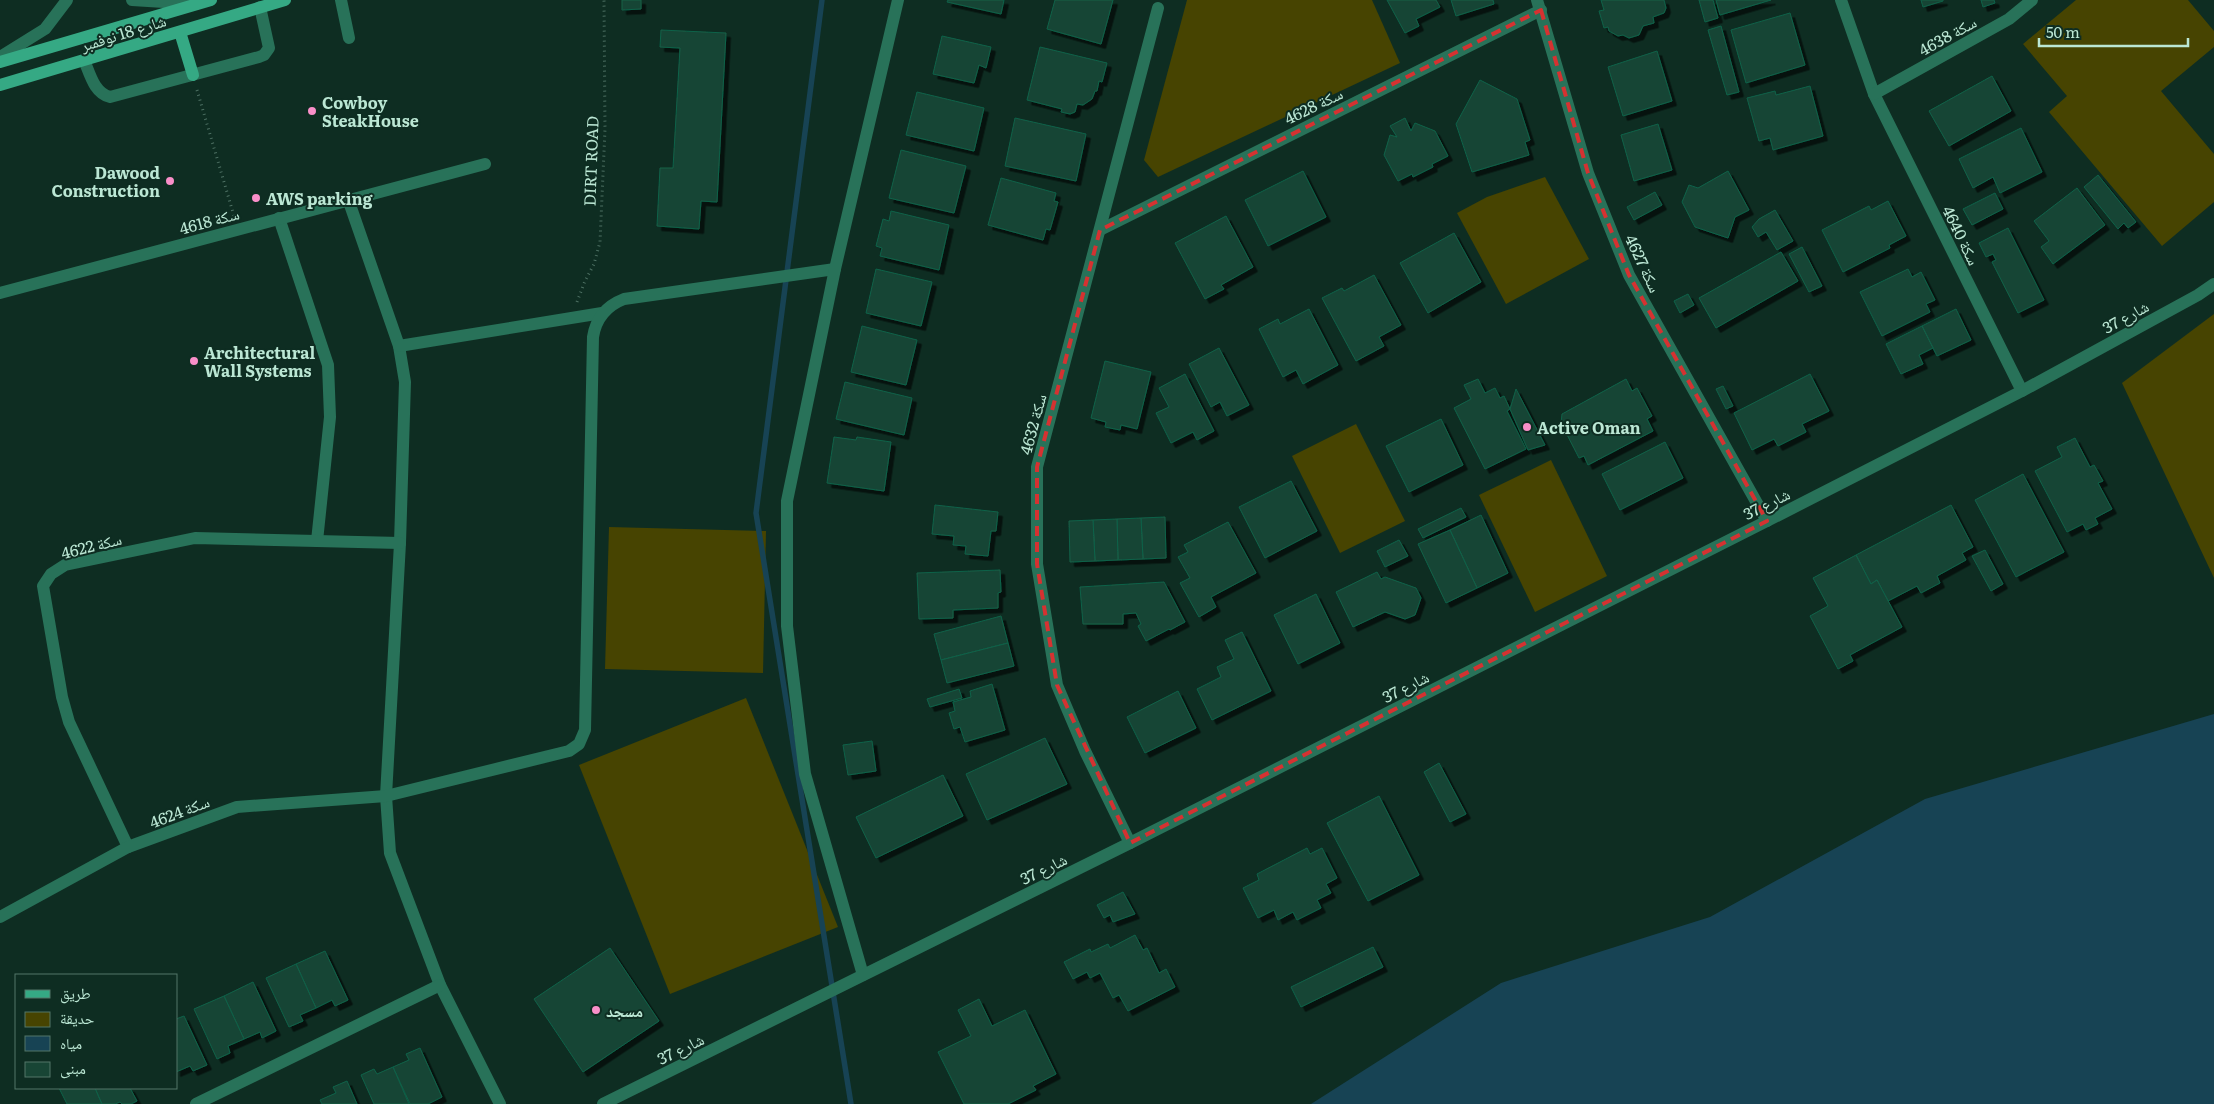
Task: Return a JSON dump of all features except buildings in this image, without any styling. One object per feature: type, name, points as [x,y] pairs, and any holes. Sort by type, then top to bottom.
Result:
[{"type":"main road","name":"شارع 18 نوفمبر","points":[[0,85],[285,0]]},
{"type":"main road","name":"شارع 18 نوفمبر","points":[[0,62],[205,2]]},
{"type":"main road","points":[[180,32],[193,75]]},
{"type":"street","points":[[0,57],[45,29],[67,0]]},
{"type":"street","points":[[132,0],[205,2]]},
{"type":"street","points":[[341,0],[349,38]]},
{"type":"street","points":[[863,975],[805,774],[787,626],[787,501],[835,269],[898,0]]},
{"type":"street","name":"سكة 4640","points":[[1841,0],[1874,94],[2022,391]]},
{"type":"street","name":"سكة 4638","points":[[1874,94],[2009,20],[2032,0]]},
{"type":"street","name":"سكة 4628","points":[[1100,230],[1539,5]]},
{"type":"street","name":"سكة 4627","points":[[1539,5],[1588,173],[1629,275],[1767,521]]},
{"type":"street","points":[[84,60],[96,88],[104,95],[110,97],[259,57],[267,52],[269,43],[260,7]]},
{"type":"street","name":"سكة 4632","points":[[1130,843],[1085,751],[1057,684],[1037,564],[1037,467],[1158,8]]},
{"type":"street","name":"سكة 4618","points":[[0,293],[485,164]]},
{"type":"street","points":[[348,200],[399,346],[404,382],[400,543],[386,796],[390,853],[440,985],[500,1104]]},
{"type":"street","points":[[279,218],[328,365],[330,417],[317,541]]},
{"type":"street","points":[[399,346],[602,313],[608,307],[624,299],[835,269]]},
{"type":"street","name":"شارع 37","points":[[603,1104],[1130,843],[1767,521],[2022,391],[2198,295],[2214,284]]},
{"type":"street","name":"سكة 4624","points":[[0,917],[128,847],[237,807],[386,796],[569,750],[579,744],[585,730],[592,337],[597,320],[602,313]]},
{"type":"street","name":"سكة 4622","points":[[128,847],[69,722],[62,697],[43,586],[51,574],[65,565],[195,538],[400,543]]},
{"type":"street","points":[[196,1104],[440,985]]},
{"type":"path","name":"DIRT ROAD","points":[[574,318],[578,299],[594,264],[600,242],[605,129],[604,0]]},
{"type":"path","points":[[193,75],[238,229]]},
{"type":"highlighted area","points":[[1541,10],[1588,173],[1629,275],[1767,521],[1130,843],[1057,685],[1037,564],[1037,467],[1100,230]]},
{"type":"green space","points":[[1187,0],[1372,0],[1400,63],[1158,177],[1144,160]]},
{"type":"green space","points":[[2076,0],[2188,0],[2214,31],[2214,47],[2161,91],[2214,154],[2214,202],[2162,246],[2049,112],[2067,96],[2023,44]]},
{"type":"green space","points":[[1545,177],[1589,259],[1506,304],[1457,213],[1487,197]]},
{"type":"green space","points":[[2214,314],[2214,578],[2122,383]]},
{"type":"green space","points":[[1356,424],[1405,521],[1340,553],[1292,456]]},
{"type":"green space","points":[[1551,460],[1607,576],[1535,612],[1479,495]]},
{"type":"green space","points":[[609,527],[766,531],[763,673],[605,669]]},
{"type":"green space","points":[[746,698],[838,927],[670,994],[579,765]]},
{"type":"water","points":[[2214,714],[2214,1104],[1311,1104],[1501,983],[1710,917],[1925,799]]},
{"type":"waterway","points":[[822,0],[756,513],[851,1104]]},
{"type":"place","name":"Cowboy SteakHouse","points":[[312,111]]},
{"type":"place","name":"Dawood Construction","points":[[170,181]]},
{"type":"place","name":"AWS parking","points":[[256,198]]},
{"type":"place","name":"Architectural Wall Systems","points":[[194,361]]},
{"type":"place","name":"Active Oman","points":[[1527,427]]},
{"type":"place","name":"مسجد","points":[[596,1010]]}]
